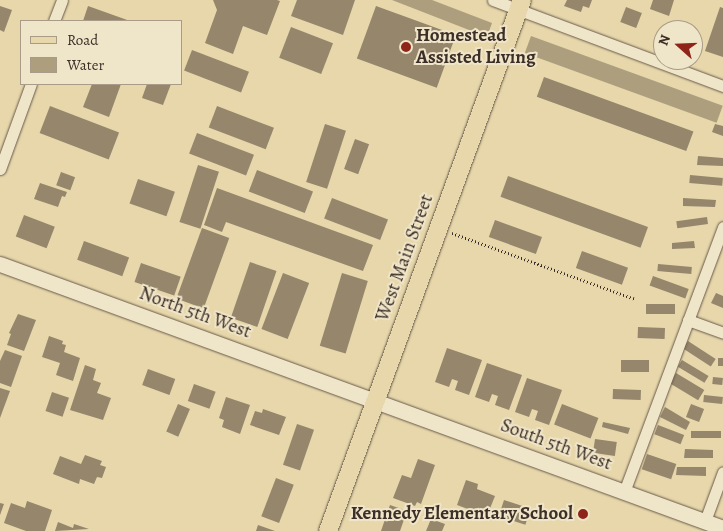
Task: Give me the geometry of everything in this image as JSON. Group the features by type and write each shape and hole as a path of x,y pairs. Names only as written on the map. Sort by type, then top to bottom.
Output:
{"main road":[{"name":"West Main Street","path":"328,531 520,5"}],"street":[{"path":"54,20 62,0"},
{"path":"493,0 520,5 723,86"},
{"path":"0,169 31,85"},
{"path":"624,492 723,227"},
{"name":"North 5th West","path":"0,264 376,402"},
{"path":"688,320 723,332"},
{"name":"South 5th West","path":"376,402 723,528"},
{"path":"705,521 723,472"}],"path":[{"path":"439,228 634,300"}],"water":[{"path":"392,0 432,0 492,23 487,37"},
{"path":"531,36 723,106 717,123 525,53"}],"building":[{"path":"213,0 280,1 267,35 243,26 233,54 205,43 217,10"},
{"path":"297,0 355,0 343,35 291,16"},
{"path":"567,0 592,0 589,8 583,6 581,12 564,6"},
{"path":"653,0 674,0 669,16 650,9"},
{"path":"0,6 12,10 4,32 0,30"},
{"path":"88,6 127,20 83,20"},
{"name":"Homestead Assisted Living","path":"376,6 456,35 437,88 357,59"},
{"path":"626,7 642,13 636,28 620,22"},
{"path":"720,7 723,8 723,57 705,51"},
{"path":"291,27 333,43 321,74 279,58"},
{"path":"192,50 249,72 241,92 184,71"},
{"path":"544,77 693,131 686,151 537,97"},
{"path":"92,85 121,85 109,117 83,107"},
{"path":"147,85 171,85 163,105 142,98"},
{"path":"50,106 119,133 109,160 40,133"},
{"path":"217,106 274,128 266,149 209,127"},
{"path":"325,124 346,131 327,189 306,182"},
{"path":"715,124 723,126 723,136 712,132"},
{"path":"197,133 254,155 246,175 189,154"},
{"path":"355,139 369,144 358,174 344,169"},
{"path":"698,156 723,158 723,166 697,165"},
{"path":"198,165 219,172 200,229 179,222"},
{"path":"257,170 313,192 305,213 249,191"},
{"path":"61,172 75,177 70,190 56,185"},
{"path":"690,175 723,178 722,186 689,183"},
{"path":"508,176 648,227 640,248 500,197"},
{"path":"138,179 175,192 166,216 130,204"},
{"path":"40,183 67,192 65,197 62,196 58,207 34,199"},
{"path":"217,188 373,245 363,271 226,222 222,232 204,225"},
{"path":"332,198 388,220 380,240 324,219"},
{"path":"683,198 716,200 715,207 683,206"},
{"path":"24,215 55,227 47,248 16,236"},
{"path":"707,217 708,224 677,228 676,221"},
{"path":"495,220 542,237 536,254 489,237"},
{"path":"202,228 229,238 204,308 176,298"},
{"path":"84,241 129,257 122,276 77,260"},
{"path":"694,241 695,248 672,249 672,243"},
{"path":"582,251 628,268 622,285 576,268"},
{"path":"250,262 276,271 257,327 231,318"},
{"path":"141,263 181,277 174,296 134,282"},
{"path":"658,264 692,267 691,274 657,271"},
{"path":"283,273 309,283 288,339 261,329"},
{"path":"342,273 368,281 346,354 320,346"},
{"path":"653,276 689,289 685,298 650,285"},
{"path":"716,293 723,296 723,308 711,303"},
{"path":"646,304 675,304 675,314 646,314"},
{"path":"18,314 36,320 24,351 7,345 11,334 9,333"},
{"path":"638,327 665,328 665,339 638,338"},
{"path":"49,336 63,341 62,344 66,345 64,352 80,358 73,381 56,375 60,363 42,357"},
{"path":"688,341 716,359 711,367 683,349"},
{"path":"447,348 482,360 469,395 455,390 458,381 452,379 449,387 435,382"},
{"path":"5,350 22,356 11,387 0,383 0,361"},
{"path":"718,358 723,358 723,366 718,366"},
{"path":"621,360 649,360 649,372 621,372"},
{"path":"682,360 709,376 704,383 678,367"},
{"path":"487,363 522,375 509,410 495,405 498,396 492,394 489,402 475,397"},
{"path":"85,365 96,369 93,380 101,383 97,393 111,398 103,420 70,410"},
{"path":"148,369 175,379 169,395 142,385"},
{"path":"676,373 704,390 698,400 670,383"},
{"path":"713,377 723,378 722,385 712,384"},
{"path":"527,378 562,390 549,425 535,420 538,411 532,409 529,417 515,412"},
{"path":"194,384 216,392 209,409 188,401"},
{"path":"0,388 10,391 0,418"},
{"path":"613,389 641,390 641,400 613,399"},
{"path":"52,392 69,398 63,417 45,411"},
{"path":"704,395 723,397 722,404 703,402"},
{"path":"226,397 250,405 240,434 222,427 224,420 219,418"},
{"path":"178,404 190,409 178,437 166,432"},
{"path":"562,404 598,418 591,439 554,425"},
{"path":"691,404 704,409 699,422 686,417"},
{"path":"665,407 690,422 686,430 660,417"},
{"path":"263,409 286,417 279,435 250,425 255,411 262,413"},
{"path":"603,422 630,428 628,434 602,427"},
{"path":"297,424 314,430 300,471 283,465"},
{"path":"658,425 684,435 681,444 654,434"},
{"path":"691,431 721,431 721,438 691,438"},
{"path":"595,439 617,442 615,456 593,453"},
{"path":"685,449 713,450 713,458 684,458"},
{"path":"647,454 676,464 671,479 642,469"},
{"path":"85,455 102,461 100,465 106,467 102,478 97,477 94,484 80,479 79,484 53,474 60,456 81,464"},
{"path":"418,459 435,465 421,504 417,502 415,506 393,498 402,475 411,478"},
{"path":"677,467 706,467 706,476 676,475"},
{"path":"276,478 294,485 279,523 261,516"},
{"path":"466,480 478,484 477,489 495,496 487,516 457,505"},
{"path":"504,500 531,509 525,525 499,516"},
{"path":"27,501 52,510 45,531 26,531 4,523 11,503 25,508"},
{"path":"0,503 4,504 0,515"},
{"path":"390,505 407,511 400,531 381,531"},
{"path":"431,519 445,524 442,531 426,531"},
{"path":"58,522 73,528 74,524 89,529 55,531"},
{"path":"258,525 275,531 256,531"}],"place":[{"name":"Homestead Assisted Living","path":"406,47"},
{"name":"Kennedy Elementary School","path":"583,514"}]}
